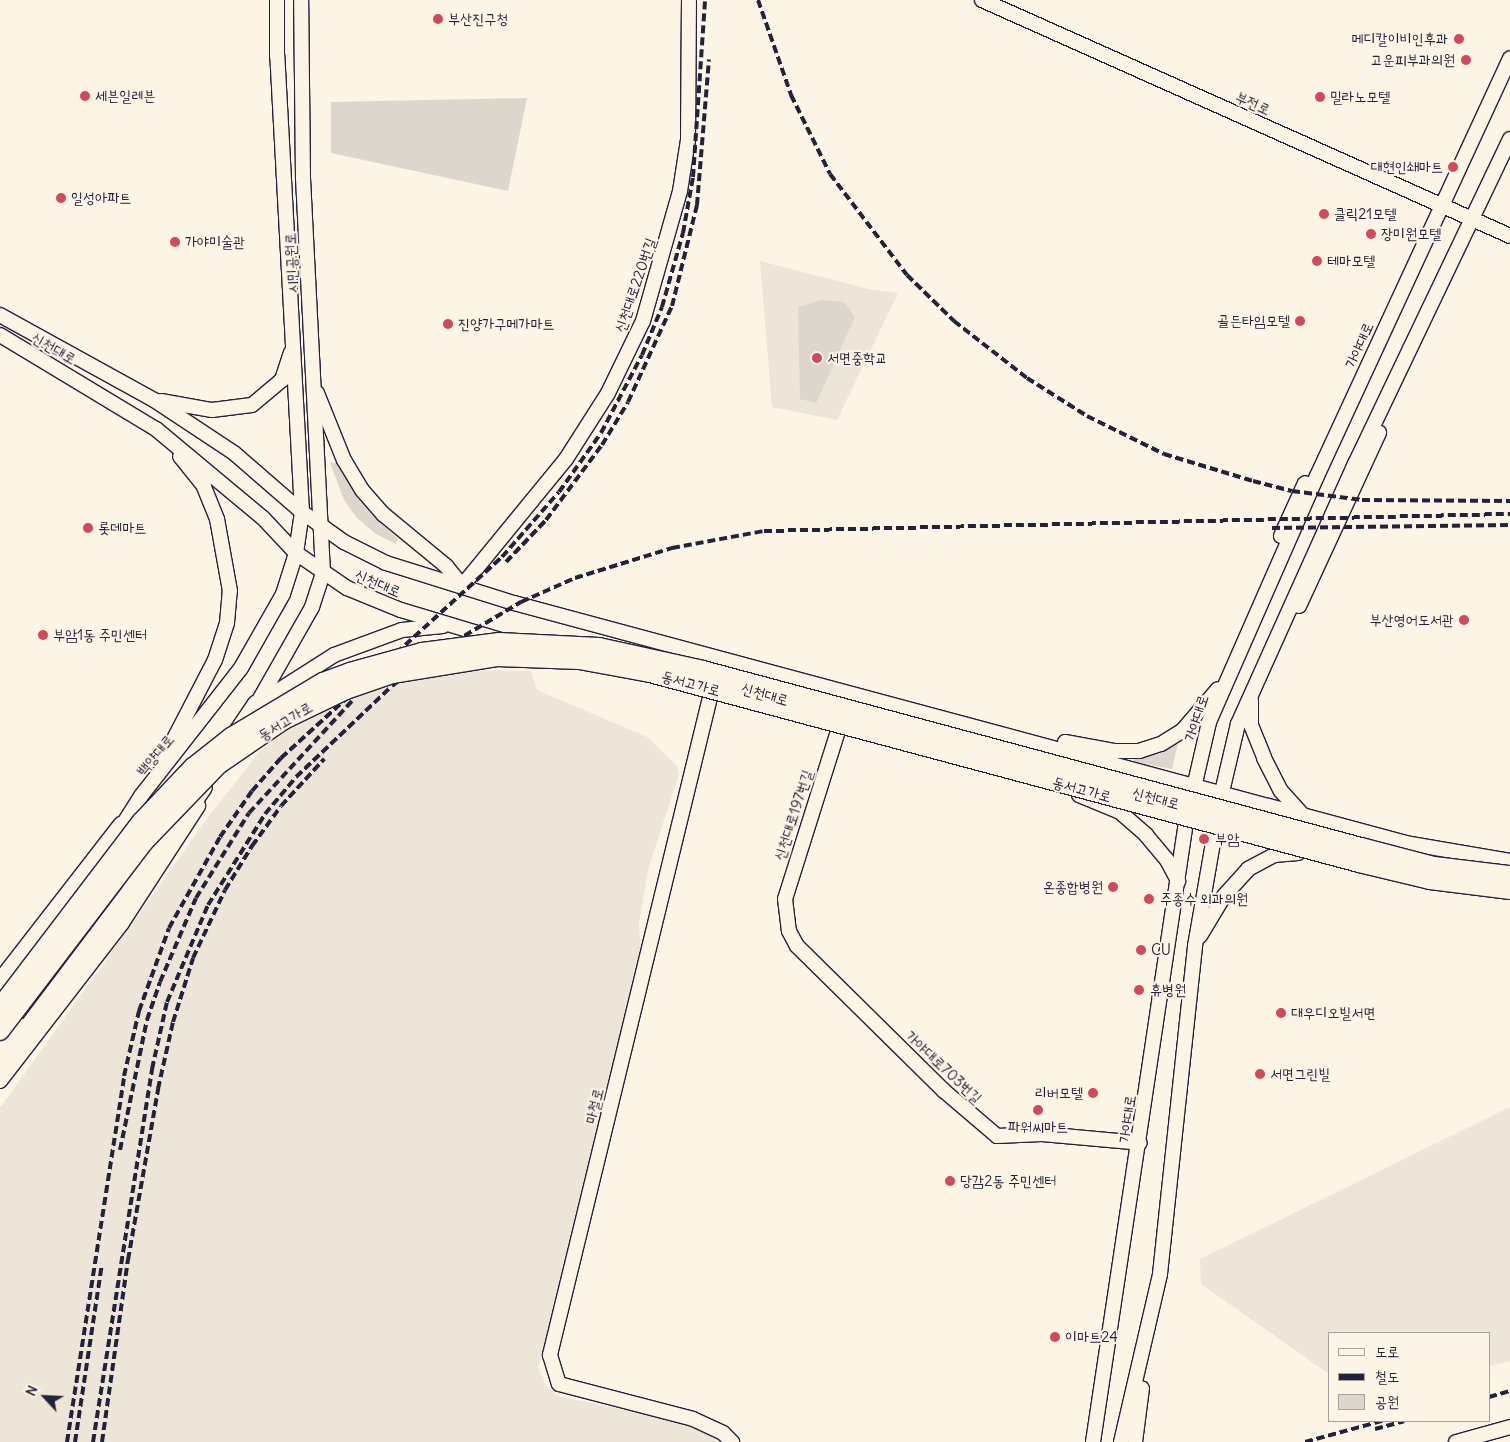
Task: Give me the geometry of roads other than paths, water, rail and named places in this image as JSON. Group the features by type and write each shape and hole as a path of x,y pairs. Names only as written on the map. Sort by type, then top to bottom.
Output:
{"highway":[{"name":"동서고가로","path":"0,1006 141,822 194,767 231,737 323,682 350,672 422,652 499,642 598,647 703,670 1434,866 1510,876"},
{"name":"동서고가로","path":"0,1031 144,842 168,814 218,765 284,720 346,690 392,674 497,657 579,660 650,673 1359,863 1430,880 1510,890"},
{"path":"0,1065 126,898 257,704"},
{"path":"0,983 122,826"}],"main road":[{"name":"시민공원로","path":"277,0 279,95 302,512"},
{"name":"시민공원로","path":"300,0 302,131 319,524"},
{"name":"신천대로220번길","path":"462,586 566,459 608,393 643,321 680,191 688,140 689,0"},
{"name":"부전로","path":"982,0 1510,236"},
{"name":"가야대로","path":"1094,1442 1140,1143 1186,822 1209,722 1232,670 1294,505 1318,455 1350,404 1510,58"},
{"path":"1134,1442 1160,1274 1195,946 1222,792 1238,724 1253,687 1321,565 1366,466 1409,355 1510,139"},
{"path":"0,309 25,327"},
{"name":"신천대로","path":"0,315 25,327 154,400 234,453 302,512 344,542 386,563 462,586 1406,843 1510,861"},
{"name":"신천대로","path":"0,337 156,429 263,518 296,552 323,573 370,600 449,625 1298,853 1434,886 1510,897"},
{"path":"154,400 212,410 252,405 282,380 294,344"},
{"path":"312,381 344,460 362,490 383,514 446,566 462,586"},
{"path":"141,796 215,660 227,623 230,591 217,519 204,486 156,429"},
{"name":"백양대로","path":"0,1006 141,796 241,668 283,594 296,552 302,512"},
{"path":"0,1081 128,914 188,824 257,704 312,607 323,573 319,524"},
{"path":"0,1044 257,704 334,655 358,645 402,630 449,625"},
{"name":"마철로","path":"720,656 550,1355 559,1384 694,1419 723,1432 732,1442"},
{"path":"1025,740 1054,740 1115,751 1146,749 1182,731 1232,670"},
{"path":"1253,687 1251,725 1281,791 1302,814"},
{"name":"신천대로197번길","path":"784,909 789,879 838,731"},
{"path":"1079,794 1120,812 1146,835 1167,860 1178,881"},
{"path":"1195,946 1224,896 1244,872 1274,855 1298,853"},
{"name":"가야대로703번길","path":"784,909 789,931 810,962 943,1090 997,1136 1042,1134 1140,1143"},
{"path":"1121,1442 1160,1274"},
{"path":"1456,1442 1510,1427"}],"railway":[{"path":"67,1442 124,1076 139,1011 169,928 220,837 252,791 281,758 502,557 559,492 601,433 642,355 662,307 683,233 693,177 705,0"},
{"path":"758,0 791,95 830,174 907,275 954,321 1027,378 1087,416 1164,454 1292,491 1362,500 1510,501"},
{"path":"506,562 546,520 602,445 628,402 672,306 697,205 709,59"},
{"path":"93,1442 152,1069 167,1002 208,905 265,814 296,777 392,686 444,648 521,602 575,578 672,548 764,531 1510,514"},
{"path":"1272,528 1510,525"},
{"path":"120,1150 147,1020 160,982 196,898 249,813 354,699"},
{"path":"102,1442 128,1260 158,1089 173,1022 193,958 225,890 252,846 281,806 324,759"},
{"path":"75,1442 102,1264"},
{"path":"1490,1397 1510,1391"},
{"path":"1305,1442 1378,1422"},
{"path":"1375,1429 1400,1422"}],"place":[{"name":"부산진구청","path":"438,19"},
{"name":"메디칼이비인후과","path":"1459,39"},
{"name":"고운피부과의원","path":"1466,60"},
{"name":"세븐일레븐","path":"85,96"},
{"name":"밀라노모텔","path":"1320,97"},
{"name":"대현인쇄마트","path":"1453,167"},
{"name":"일성아파트","path":"61,198"},
{"name":"클릭21모텔","path":"1324,214"},
{"name":"장미원모텔","path":"1371,234"},
{"name":"가야미술관","path":"175,242"},
{"name":"테마모텔","path":"1317,261"},
{"name":"골든타임모텔","path":"1300,321"},
{"name":"진양가구메가마트","path":"448,324"},
{"name":"서면중학교","path":"817,358"},
{"name":"롯데마트","path":"88,528"},
{"name":"부산영어도서관","path":"1464,620"},
{"name":"부암1동 주민센터","path":"43,635"},
{"name":"부암","path":"1204,839"},
{"name":"온종합병원","path":"1113,887"},
{"name":"주종수 외과의원","path":"1149,899"},
{"name":"CU","path":"1141,950"},
{"name":"휴병원","path":"1139,990"},
{"name":"대우디오빌서면","path":"1281,1013"},
{"name":"서면그린빌","path":"1260,1074"},
{"name":"리버모텔","path":"1093,1093"},
{"name":"파워씨마트","path":"1038,1110"},
{"name":"당감2동 주민센터","path":"950,1181"},
{"name":"이마트24","path":"1055,1337"}]}
